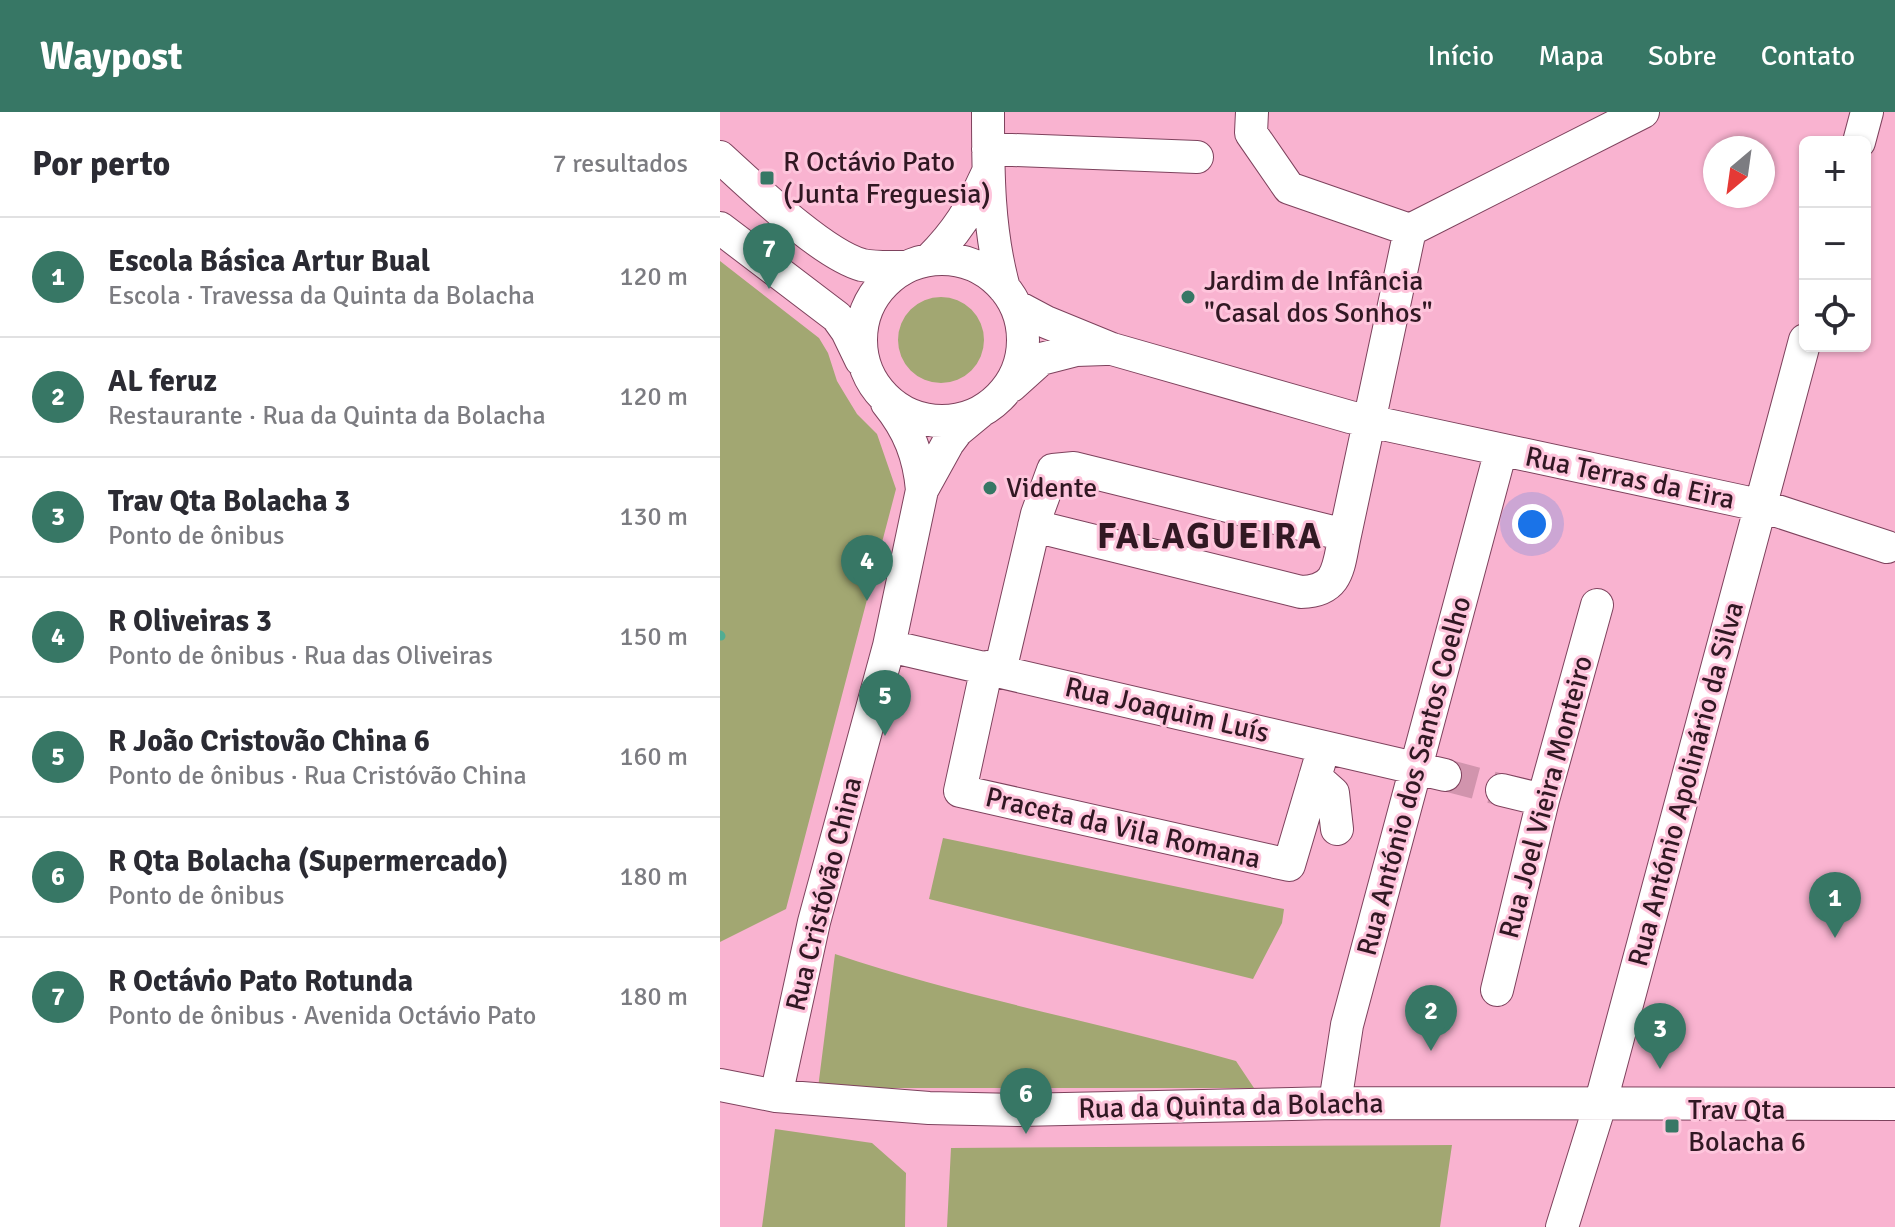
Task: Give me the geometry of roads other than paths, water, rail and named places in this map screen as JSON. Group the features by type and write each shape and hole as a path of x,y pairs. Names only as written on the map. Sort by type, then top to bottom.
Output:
{"street":[{"path":"987,162 960,225 918,263 881,285 865,311 860,340 873,382 902,411 927,420 954,421 991,404 1015,376 1022,353 1023,329 995,254 987,162 988,112"},
{"path":"1252,112 1251,133 1289,188 1410,230 1643,112"},
{"path":"1861,136 1867,112"},
{"path":"720,157 799,225 846,259 882,268 957,260 983,270 1010,297 1046,322 1112,349"},
{"path":"987,162 1197,157"},
{"path":"720,228 837,317 873,382 904,425 920,467 922,490"},
{"path":"1034,526 1301,592 1315,592 1329,586 1336,574 1345,535 1410,230"},
{"path":"922,490 957,431 1041,359 1076,350 1112,349"},
{"name":"Rua Terras da Eira","path":"1112,349 1370,422 1759,505 1887,547"},
{"name":"Rua António Apolinário da Silva","path":"1562,1227 1600,1105 1802,352"},
{"name":"Rua António dos Santos Coelho","path":"1335,1103 1347,1025 1430,772 1501,450"},
{"name":"Praceta da Vila Romana","path":"1320,762 1289,865 960,791 964,765 1043,492 1053,470 1074,468 1345,535"},
{"name":"Rua Cristóvão China","path":"776,1096 814,922 889,646 922,490"},
{"name":"Rua Joel Vieira Monteiro","path":"1497,990 1543,800 1597,605"},
{"name":"Rua Joaquim Luís","path":"889,646 993,669 1320,762 1430,772"},
{"path":"1320,762 1333,793 1337,829"},
{"path":"1502,790 1543,800"},
{"name":"Rua da Quinta da Bolacha","path":"720,1085 776,1096 929,1108 1019,1110 1335,1103 1895,1104"}],"tunnel":[{"path":"1445,775 1502,790"}],"place":[{"name":"R Octávio Pato (Junta Freguesia)","path":"767,178"},
{"name":"R Octávio Pato Rotunda","path":"769,289"},
{"name":"Jardim de Infância \"Casal dos Sonhos\"","path":"1188,297"},
{"name":"Vidente","path":"990,488"},
{"name":"R Oliveiras 3","path":"867,601"},
{"name":"R João Cristovão China 6","path":"885,736"},
{"name":"Escola Básica Artur Bual","path":"1835,938"},
{"name":"AL feruz","path":"1431,1051"},
{"name":"Trav Qta Bolacha 3","path":"1660,1069"},
{"name":"Trav Qta Bolacha 6","path":"1672,1126"},
{"name":"R Qta Bolacha (Supermercado)","path":"1026,1134"}],"district":[{"name":"FALAGUEIRA","path":"1210,536"}]}
